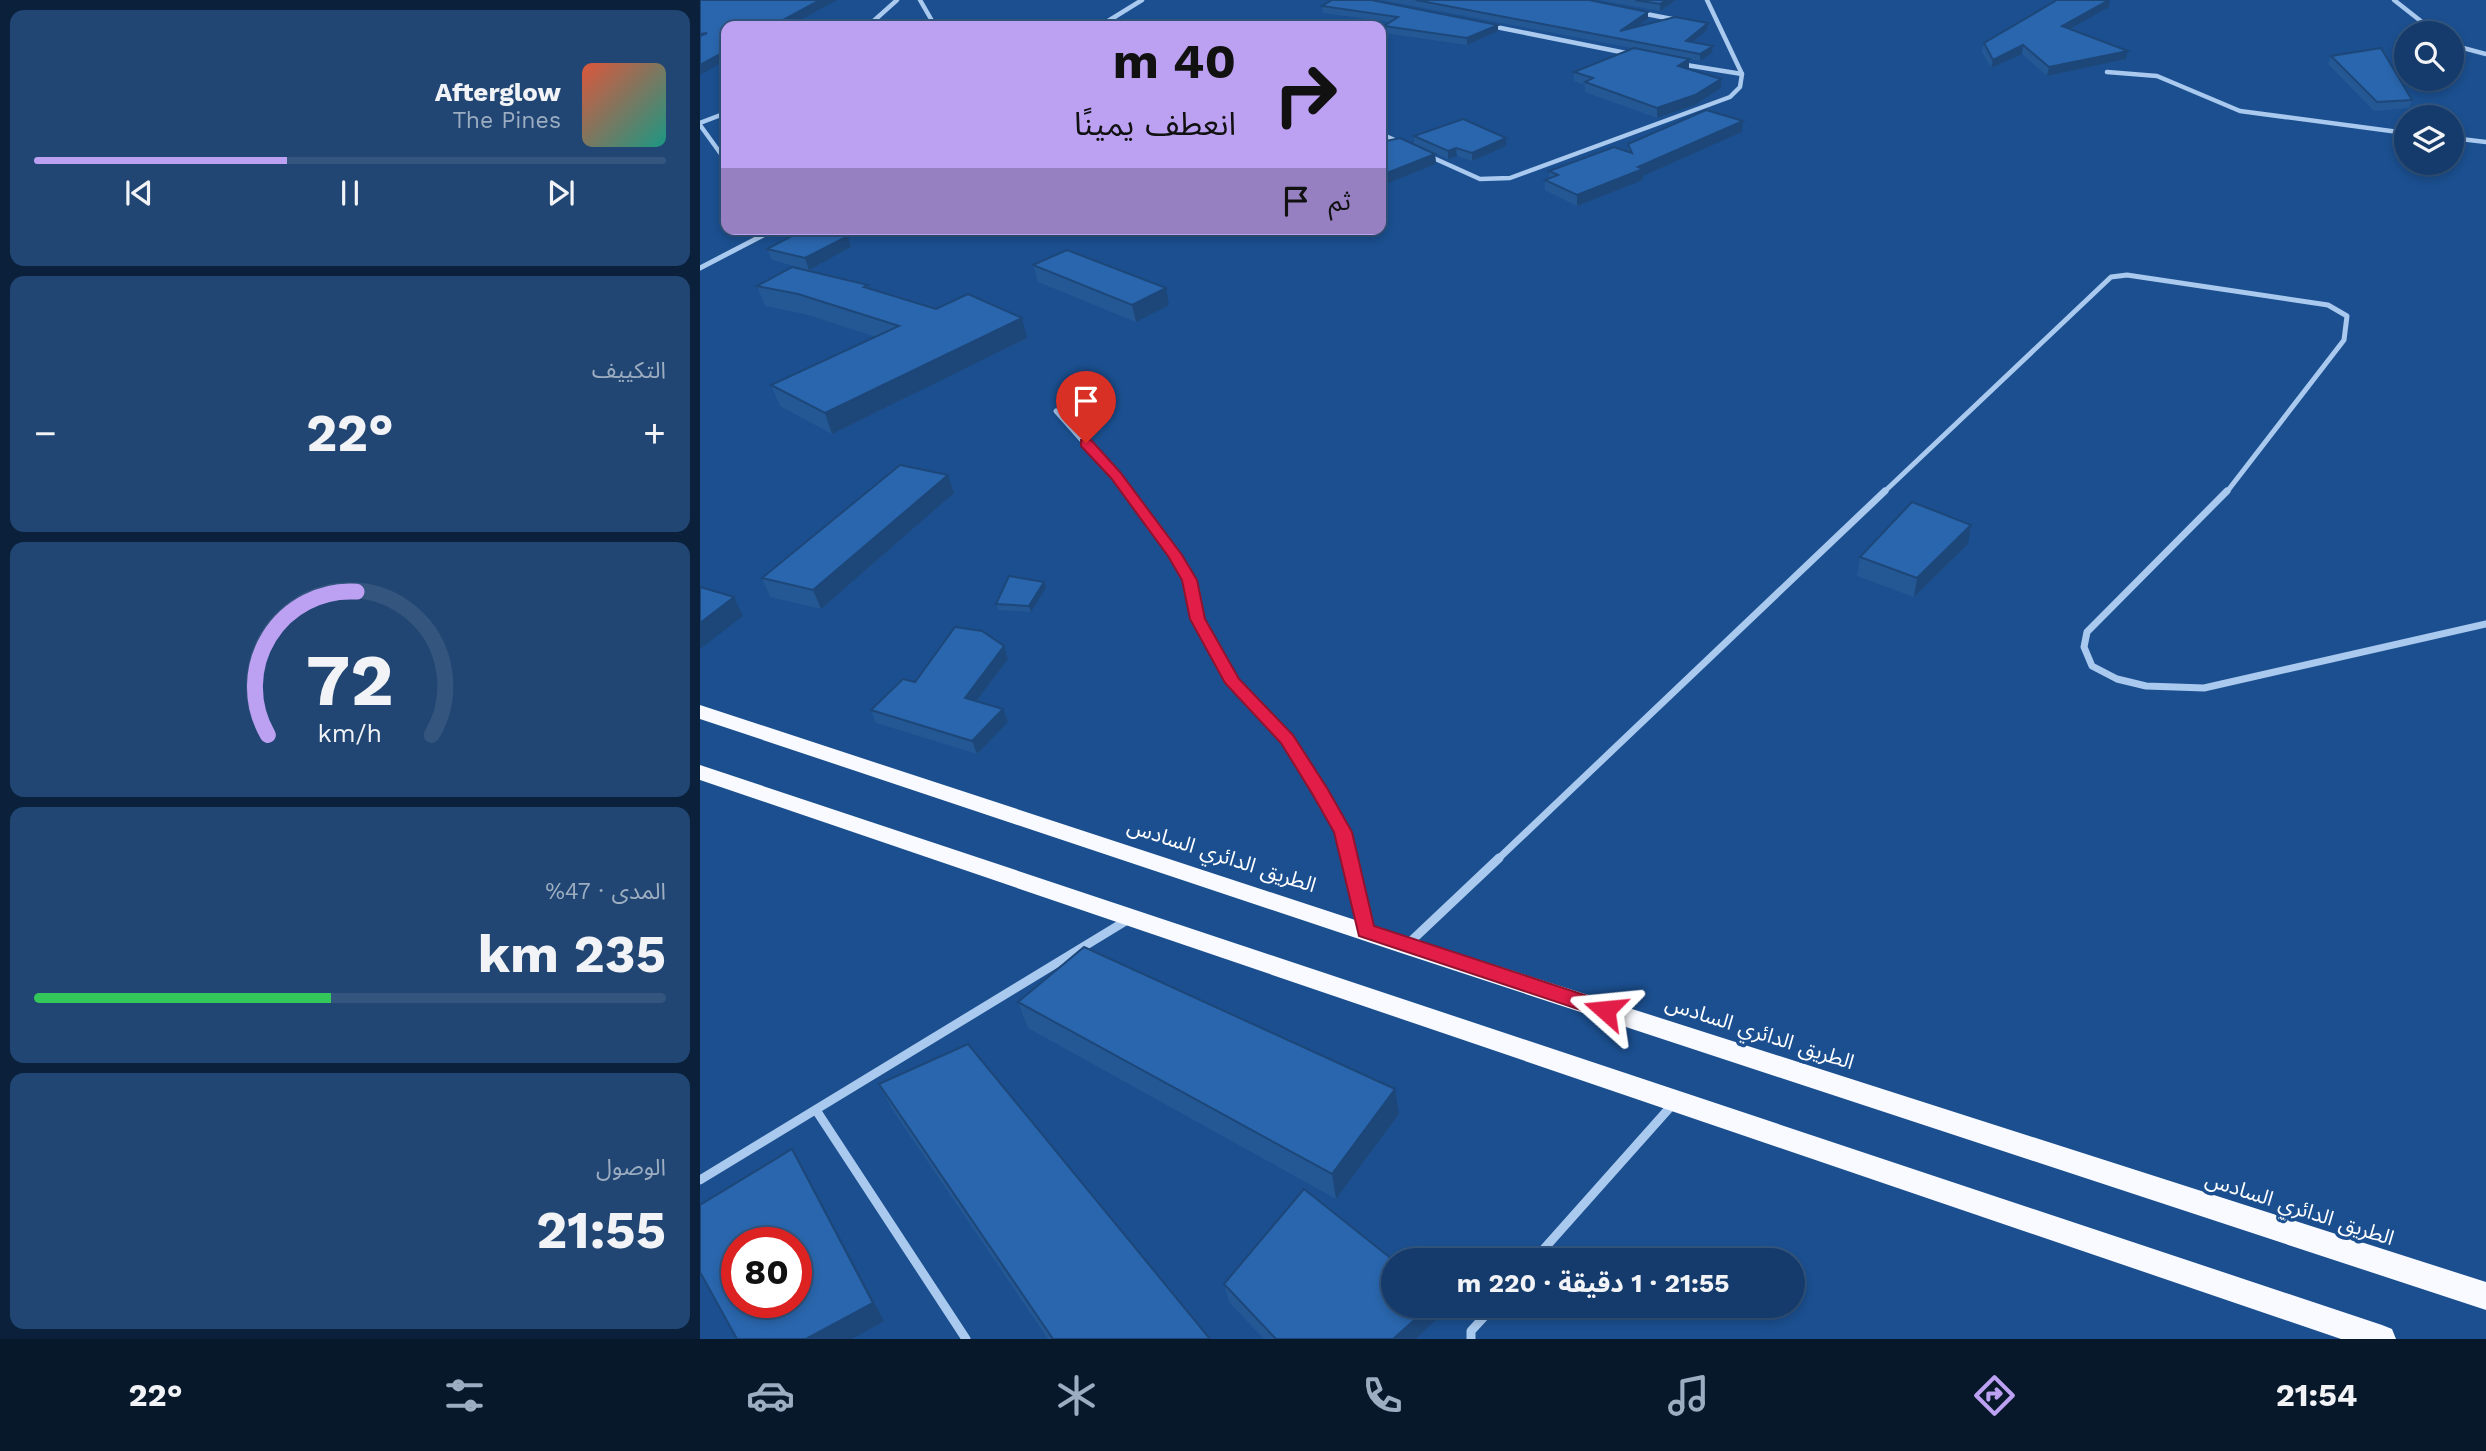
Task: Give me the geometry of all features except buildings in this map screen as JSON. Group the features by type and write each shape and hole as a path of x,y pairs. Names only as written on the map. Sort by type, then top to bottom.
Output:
{"highway":[{"name":"الطريق الدائري السادس","path":"700,712 1366,930 1406,946 2486,1296"},
{"path":"700,772 2382,1339"}],"street":[{"path":"874,21 897,0"},
{"path":"920,0 932,21"},
{"path":"1108,21 1142,0"},
{"path":"1418,151 1480,178 1510,178 1730,96 1740,87 1742,74 1707,0"},
{"path":"2394,0 2421,21"},
{"path":"1639,12 1679,20"},
{"path":"1482,24 1642,56"},
{"path":"1706,25 1719,27"},
{"path":"2464,48 2486,54"},
{"path":"1668,62 1742,74"},
{"path":"2108,72 2157,76 2240,111 2394,131"},
{"path":"721,115 700,124 721,154"},
{"path":"1386,136 1406,145"},
{"path":"2464,139 2486,142"},
{"path":"700,268 763,235"},
{"path":"1406,946 2111,277 2127,275 2328,305 2347,316 2344,340 2218,503 2087,632 2084,647 2092,666 2119,680 2186,689 2204,688 2486,624"},
{"path":"1056,411 1116,475 1175,555 1189,580 1197,619 1233,683 1287,739 1320,792 1343,832 1366,930"},
{"path":"700,1180 1133,917"},
{"path":"1545,1248 1675,1102"},
{"path":"816,1110 966,1339"},
{"path":"1471,1339 1471,1331 1483,1318"}],"route":[{"path":"1086,443 1116,475 1175,555 1189,580 1197,619 1233,683 1287,739 1343,832 1366,930 1406,946 1605,1010"}]}
